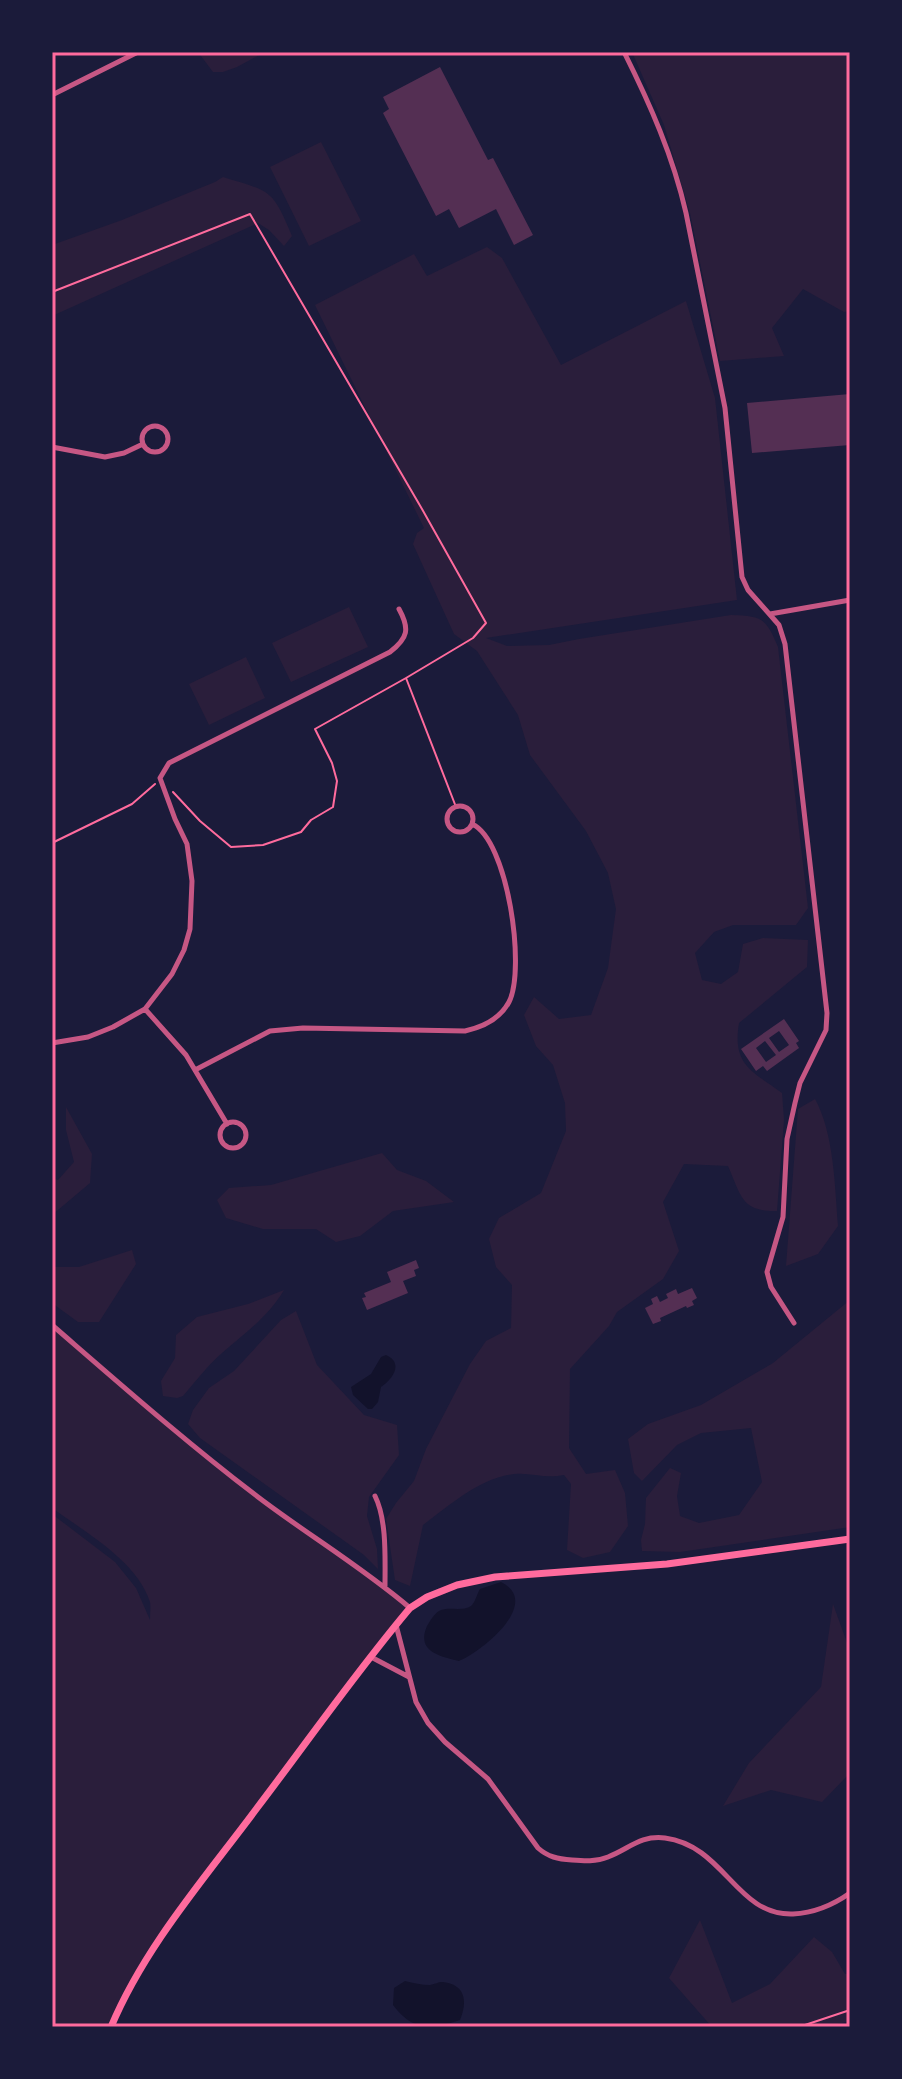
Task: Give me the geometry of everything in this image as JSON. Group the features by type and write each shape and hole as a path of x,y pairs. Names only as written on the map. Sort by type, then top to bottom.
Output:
{"main road":[{"path":"111,2027 135,1979 164,1933 410,1608 427,1597 457,1585 495,1577 667,1564 850,1539"}],"street":[{"path":"52,95 138,52"},
{"path":"624,52 659,125 680,185 725,408 742,577 748,590 779,625 785,644 827,1013 826,1030 800,1083 795,1103 787,1139 783,1217 767,1272 771,1287 794,1323"},
{"path":"158,426 167,434 168,443 158,452 149,451 143,444 143,432 150,427 158,426"},
{"path":"52,447 105,457 143,444"},
{"path":"770,614 850,600"},
{"path":"52,1043 88,1037 145,1009 172,974 184,950 190,929 192,881 187,844 160,778 169,763 390,652 404,638 406,626 399,609"},
{"path":"456,807 464,807 471,812 472,824 463,831 451,827 448,815 456,807"},
{"path":"195,1070 254,1038 278,1029 465,1031 479,1028 498,1016 509,1002 514,986 511,907 507,885 488,839 480,827 472,824"},
{"path":"145,1009 186,1055 227,1124"},
{"path":"235,1122 244,1130 244,1141 237,1147 229,1147 222,1142 220,1134 227,1124 235,1122"},
{"path":"52,1325 219,1467 410,1608"},
{"path":"375,1496 384,1538 385,1587"},
{"path":"396,1625 416,1702 428,1723 488,1779 545,1854 558,1859 598,1860 614,1855 631,1844 663,1838 690,1845 706,1855 746,1896 774,1912 796,1914 818,1910 850,1893"},
{"path":"371,1657 409,1678"}],"path":[{"path":"52,292 250,214 486,623 473,638 315,729 332,763 337,781 333,807 311,820 301,832 263,845 231,847 200,821 170,789"},
{"path":"406,678 456,807"},
{"path":"52,843 132,804 160,778"},
{"path":"799,2027 850,2010"}],"shaded area":[{"path":"198,52 265,52 237,67 213,72"},
{"path":"632,52 850,52 850,311 844,312 803,289 772,328 784,356 720,361 690,213 664,125"},
{"path":"321,142 361,221 309,246 270,167"},
{"path":"223,177 261,190 274,200 292,236 284,246 258,223 52,316 52,245 122,220"},
{"path":"487,247 502,258 561,365 686,301 715,398 737,600 486,638 507,646 549,645 731,615 750,616 766,624 778,647 808,908 796,925 733,925 714,932 695,953 702,980 721,984 738,972 743,944 763,938 808,940 807,967 739,1023 742,1058 753,1072 782,1093 784,1120 777,1211 765,1211 749,1205 728,1166 684,1164 663,1202 679,1251 663,1279 617,1312 609,1326 570,1369 569,1448 586,1474 615,1470 625,1493 628,1526 610,1552 583,1558 567,1550 571,1484 564,1475 501,1477 466,1494 423,1525 410,1586 395,1580 386,1519 414,1481 426,1449 470,1364 486,1341 511,1328 512,1285 496,1267 489,1239 499,1218 541,1193 566,1131 565,1103 553,1065 536,1046 524,1015 534,997 559,1019 591,1015 608,968 616,909 608,873 586,831 530,755 518,715 477,651 454,634 413,544 417,533 424,528 315,305 414,254 427,276"},
{"path":"349,607 368,647 291,682 272,643"},
{"path":"246,657 265,698 209,725 189,684"},
{"path":"815,1099 830,1144 838,1226 818,1254 786,1266 798,1109"},
{"path":"66,1107 92,1154 90,1183 52,1215 52,1178 58,1180 74,1162 66,1130"},
{"path":"382,1153 397,1170 426,1181 454,1202 393,1211 360,1236 336,1242 316,1229 263,1229 226,1218 217,1200 229,1188 271,1185"},
{"path":"132,1250 136,1264 99,1322 78,1322 52,1303 52,1267 79,1267"},
{"path":"284,1290 264,1316 217,1358 183,1396 163,1396 161,1381 175,1358 176,1335 197,1317 248,1304"},
{"path":"850,1300 850,1527 680,1552 642,1551 646,1498 670,1468 681,1473 677,1496 680,1516 699,1523 739,1515 762,1482 751,1428 701,1433 677,1445 642,1481 634,1473 628,1439 648,1424 701,1405 773,1363"},
{"path":"296,1311 317,1365 364,1415 397,1425 399,1455 369,1497 367,1516 377,1549 378,1569 364,1555 200,1438 188,1424 193,1410 209,1388 234,1371 281,1320"},
{"path":"52,1325 219,1467 410,1608 164,1933 111,2027 52,2027 52,1514 115,1562 136,1588 150,1620 150,1604 134,1573 122,1561 52,1508"},
{"path":"386,1355 394,1362 395,1371 381,1387 378,1402 368,1409 353,1395 351,1387 371,1374 381,1357"},
{"path":"501,1582 512,1591 515,1602 512,1614 493,1638 459,1661 437,1654 427,1647 424,1634 437,1612 467,1608 474,1603 480,1589"},
{"path":"833,1604 850,1651 850,1773 822,1802 771,1790 723,1806 749,1763 821,1687"},
{"path":"700,1920 732,2003 770,1984 814,1937 832,1952 845,1974 850,1974 850,2021 826,2027 712,2027 669,1978"},
{"path":"405,1981 430,1985 443,1982 457,1987 464,2001 460,2020 430,2027 408,2020 393,2005 394,1988"}],"building":[{"path":"440,67 488,160 493,158 533,235 514,245 496,209 459,228 449,209 436,216 383,113 389,109 383,97"},
{"path":"850,394 850,445 752,453 747,403"},
{"path":"784,1019 799,1041 796,1043 799,1048 767,1071 763,1066 756,1071 741,1049","holes":["779,1031 789,1045 779,1052 769,1038","765,1041 776,1055 766,1062 756,1048"]},
{"path":"416,1260 419,1268 414,1270 416,1276 403,1281 408,1293 367,1310 362,1298 366,1297 364,1293 391,1282 387,1272"},
{"path":"692,1288 697,1298 692,1301 694,1305 660,1318 661,1321 653,1324 645,1308 653,1304 651,1299 657,1296 660,1302 668,1298 666,1294 676,1289 678,1294"}]}
